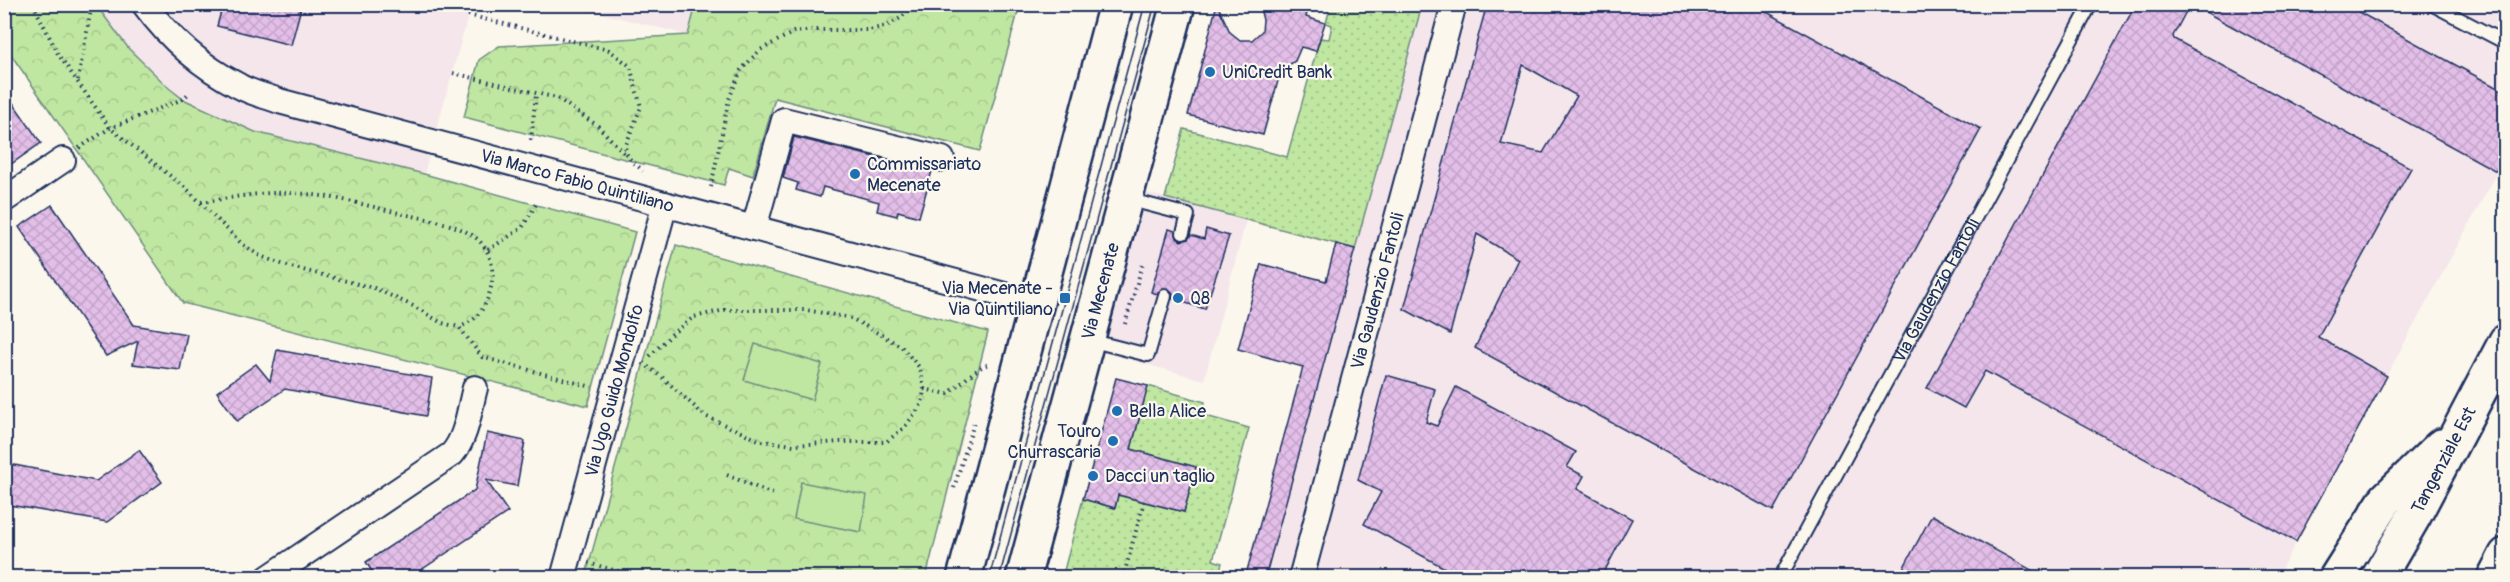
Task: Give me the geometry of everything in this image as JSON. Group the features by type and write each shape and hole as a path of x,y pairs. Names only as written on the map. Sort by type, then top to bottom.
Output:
{"main road":[{"path":"964,578 1116,4"},
{"name":"Via Mecenate","path":"1023,578 1178,4"},
{"name":"Tangenziale Est","path":"2378,578 2414,516 2505,341"},
{"path":"2336,578 2386,499 2461,425"},
{"path":"2493,578 2505,555"}],"street":[{"name":"Via Marco Fabio Quintiliano","path":"144,4 155,19 180,44 209,69 241,88 411,137 1038,304"},
{"name":"Via Gaudenzio Fantoli","path":"1301,578 1454,4"},
{"path":"754,228 784,120 942,159"},
{"path":"4,200 63,160"},
{"name":"Via Ugo Guido Mondolfo","path":"563,578 665,204"},
{"path":"268,578 452,454 459,446 463,436 475,388"}],"lane":[{"name":"Via Gaudenzio Fantoli","path":"1780,578 2091,4"},
{"path":"2431,4 2505,43"},
{"path":"1125,199 1188,215 1183,233"},
{"path":"1088,339 1148,355 1165,296"}],"path":[{"path":"33,4 58,54 110,128 200,202 241,243 260,256 287,266 374,288 414,306 442,323 459,327 467,325 478,316 486,304 492,284 492,266 488,250 474,236 451,225 325,195 273,193 200,202"},
{"path":"77,81 92,4"},
{"path":"711,187 729,99 741,70 760,50 794,32 868,30 887,27 915,4"},
{"path":"468,15 609,50 630,66 641,107 627,139 625,147 628,157"},
{"path":"453,73 557,98 598,126 643,171"},
{"path":"63,160 110,128 183,99 188,94"},
{"path":"531,140 536,94"},
{"path":"488,250 522,228 538,201"},
{"path":"1125,324 1143,263"},
{"path":"725,310 806,310 851,318 901,346 920,368 924,389 922,404 904,428 886,442 794,445 761,441 705,416 642,363 694,317 725,310"},
{"path":"459,327 482,357 598,389"},
{"path":"924,389 948,394 979,367 987,365"},
{"path":"954,488 974,423"},
{"path":"727,475 775,495"},
{"path":"1123,578 1144,502"},
{"path":"585,562 621,572"}],"shaded area":[{"path":"96,5 471,5 424,174 255,132 183,99 129,49"},
{"path":"568,5 696,5 688,35"},
{"path":"1422,5 2505,5 2505,158 2277,577 1265,578"},
{"path":"1129,188 1246,220 1204,380 1086,348"}],"green space":[{"path":"696,4 1020,5 980,151 775,98 753,176 729,168 724,185 464,117 479,60 499,46 688,35"},
{"path":"1331,4 1422,5 1355,249 1165,198 1184,129 1287,157 1320,38 1329,39 1332,25 1326,23"},
{"path":"4,5 96,5 129,49 169,88 183,99 255,132 424,174 635,232 588,406 183,303 5,46"},
{"path":"676,245 988,332 926,577 585,578"},
{"path":"755,344 822,364 812,400 744,380"},
{"path":"1148,386 1205,402 1202,415 1249,428 1213,560 1222,563 1218,577 1191,577 1172,572 1170,578 1062,578 1083,499 1115,508 1118,495 1184,512 1196,467 1131,449"},
{"path":"801,482 867,495 861,532 794,519"}],"building":[{"path":"223,4 302,4 291,45 217,26"},
{"path":"1217,4 1230,32 1240,40 1252,40 1262,31 1263,20 1259,4 1309,4 1306,17 1325,23 1316,51 1301,47 1295,61 1281,70 1263,135 1188,115"},
{"path":"1487,4 1752,4 1981,129 1773,511 1475,348 1518,259 1477,234 1450,334 1404,309","holes":["1523,65 1577,96 1543,153 1501,144"]},
{"path":"2136,4 2190,4 2173,36 2174,39 2411,168 2318,337 2387,376 2296,542 1985,371 1964,408 1927,388"},
{"path":"2191,4 2344,4 2505,92 2505,158 2498,172"},
{"path":"4,90 41,143 4,169"},
{"name":"Commissariato Mecenate","path":"794,137 932,171 919,217 898,211 897,216 877,211 879,202 823,187 820,197 796,190 798,183 783,178"},
{"path":"52,205 134,325 187,334 180,370 133,364 138,341 106,356 19,227"},
{"path":"1169,229 1175,231 1177,238 1181,241 1188,239 1191,235 1204,239 1206,229 1229,236 1205,309 1173,299 1173,293 1168,288 1162,288 1157,294 1151,292"},
{"path":"1336,244 1355,249 1265,578 1245,578 1303,367 1238,349 1261,264 1326,281"},
{"path":"277,350 432,378 426,416 285,389 237,421 217,392 256,364 270,381"},
{"path":"1386,375 1435,389 1426,422 1437,426 1456,387 1576,452 1567,467 1584,476 1577,489 1632,519 1601,578 1463,578 1364,524 1381,492 1358,480"},
{"path":"1116,378 1148,386 1131,449 1196,467 1184,512 1118,495 1115,508 1083,499"},
{"path":"487,433 525,441 517,486 486,480 508,512 409,578 376,578 366,562 475,490"},
{"path":"139,450 162,482 107,522 4,504 4,463 96,481"},
{"path":"1932,515 2046,578 1898,578"}],"tram line":[{"path":"989,578 1145,4"},
{"path":"999,578 1155,4"}],"place":[{"name":"UniCredit Bank","path":"1210,72"},
{"name":"Commissariato Mecenate","path":"855,174"},
{"name":"Via Mecenate - Via Quintiliano","path":"1065,298"},
{"name":"Q8","path":"1178,298"},
{"name":"Bella Alice","path":"1117,411"},
{"name":"Touro Churrascaria","path":"1113,441"},
{"name":"Dacci un taglio","path":"1093,476"}]}
